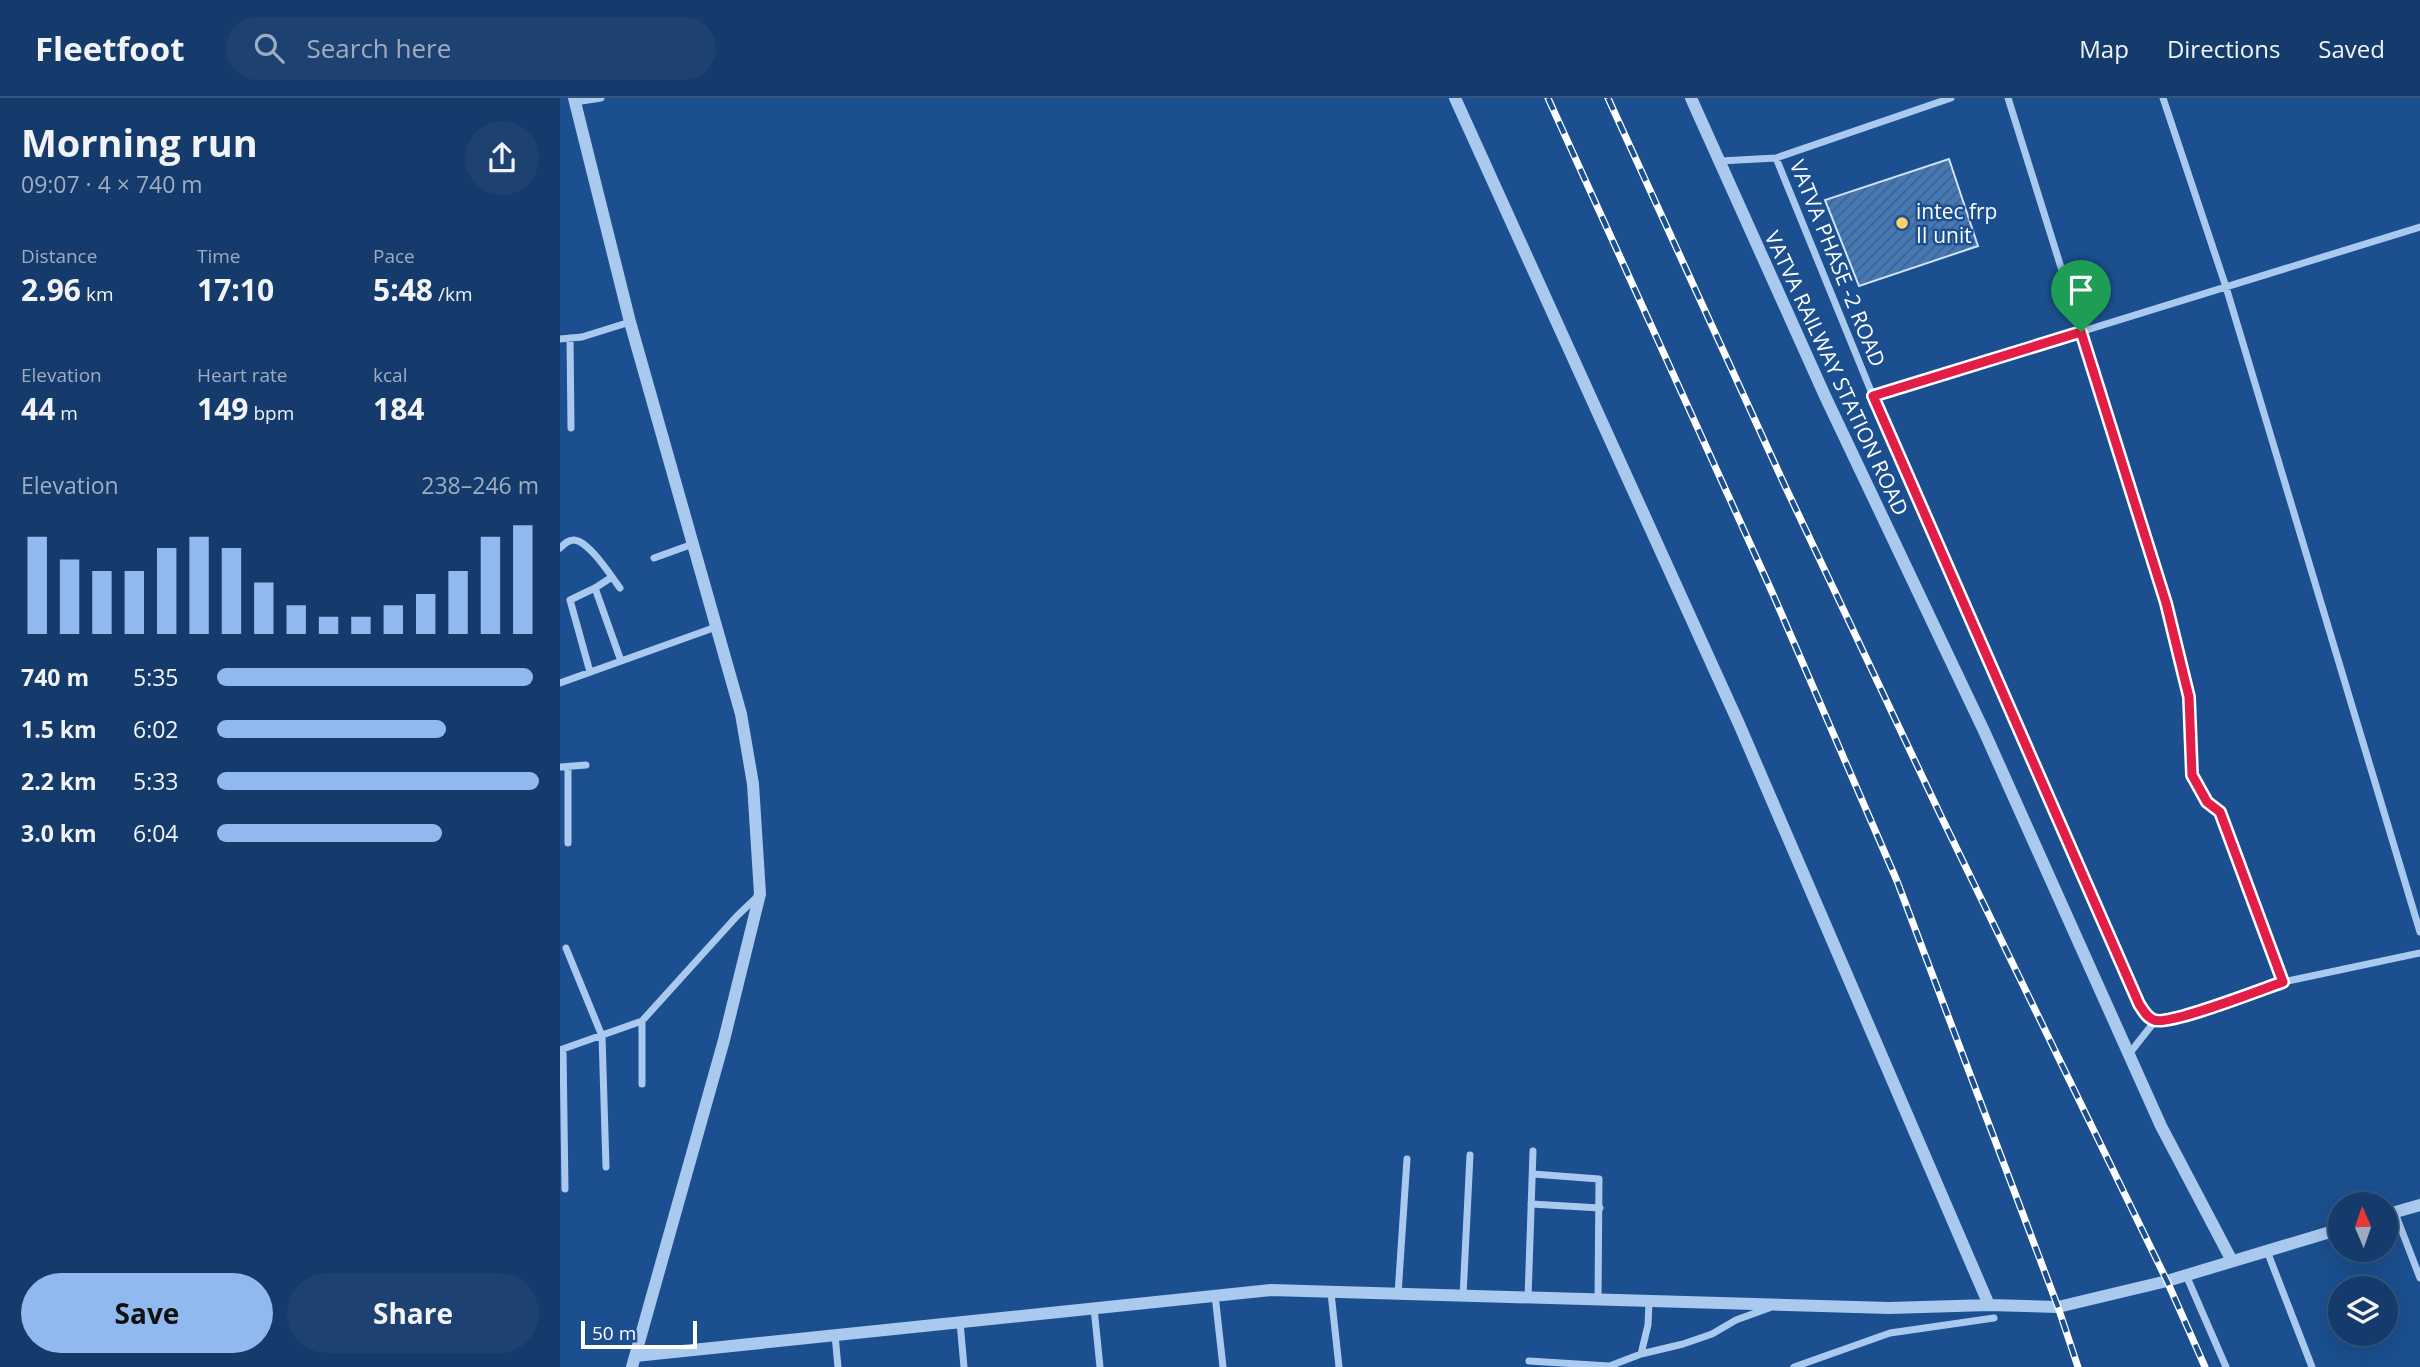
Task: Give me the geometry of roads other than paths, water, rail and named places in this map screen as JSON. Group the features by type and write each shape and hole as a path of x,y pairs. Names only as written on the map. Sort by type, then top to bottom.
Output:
{"street":[{"path":"560,102 601,98"},
{"path":"1455,98 1738,724 1989,1305"},
{"name":"VATVA RAILWAY STATION ROAD","path":"1691,98 1825,396 1983,731 2161,1126 2232,1261"},
{"name":"VATVA PHASE -2 ROAD","path":"1951,98 1776,158 1873,396 2139,1004 2155,1021"},
{"path":"2008,98 2166,603 2189,697 2192,775 2207,802 2220,812 2283,982"},
{"path":"2163,98 2226,287 2420,932"},
{"path":"574,100 630,322 741,714 748,749 760,894 724,1040 634,1362 835,1335 1271,1290 1889,1308 1989,1305 2058,1307 2186,1275 2328,1233"},
{"path":"1720,162 1776,158"},
{"name":"VATVA PHASE -2 ROAD","path":"1873,396 2420,227"},
{"path":"560,339 582,337 630,322"},
{"path":"570,338 571,428"},
{"path":"560,548 568,541 576,540 586,545 620,588"},
{"path":"654,558 693,544"},
{"path":"590,672 570,600 611,577"},
{"path":"595,588 621,661"},
{"path":"560,682 716,627"},
{"path":"568,843 564,767 586,765"},
{"path":"565,1189 562,1049 642,1021 760,894"},
{"path":"566,948 602,1036 606,1167"},
{"path":"2129,1054 2155,1021 2180,1017 2283,982 2420,953"},
{"path":"642,1021 642,1084"},
{"path":"1528,1298 1533,1151"},
{"path":"1463,1296 1471,1155"},
{"path":"1398,1294 1407,1159"},
{"path":"1533,1174 1597,1177 1601,1182 1598,1300"},
{"path":"1531,1204 1600,1208"},
{"path":"2398,1212 2420,1205"},
{"path":"2398,1231 2420,1278"},
{"path":"2267,1251 2312,1367"},
{"path":"2186,1275 2226,1367"},
{"path":"1331,1293 1339,1367"},
{"path":"1215,1295 1223,1367"},
{"path":"1642,1354 1649,1302"},
{"path":"1529,1361 1608,1366 1712,1334 1737,1320 1777,1305"},
{"path":"1094,1308 1100,1367"},
{"path":"1794,1367 1889,1333 1994,1318"},
{"path":"960,1322 964,1367"},
{"path":"835,1335 838,1367"}],"railway":[{"path":"1548,98 1772,592 1897,881 2058,1307 2078,1367"},
{"path":"1608,98 1785,486 1940,814 2167,1281 2205,1367"}],"place":[{"name":"intec frp II unit","path":"1902,223"}]}
